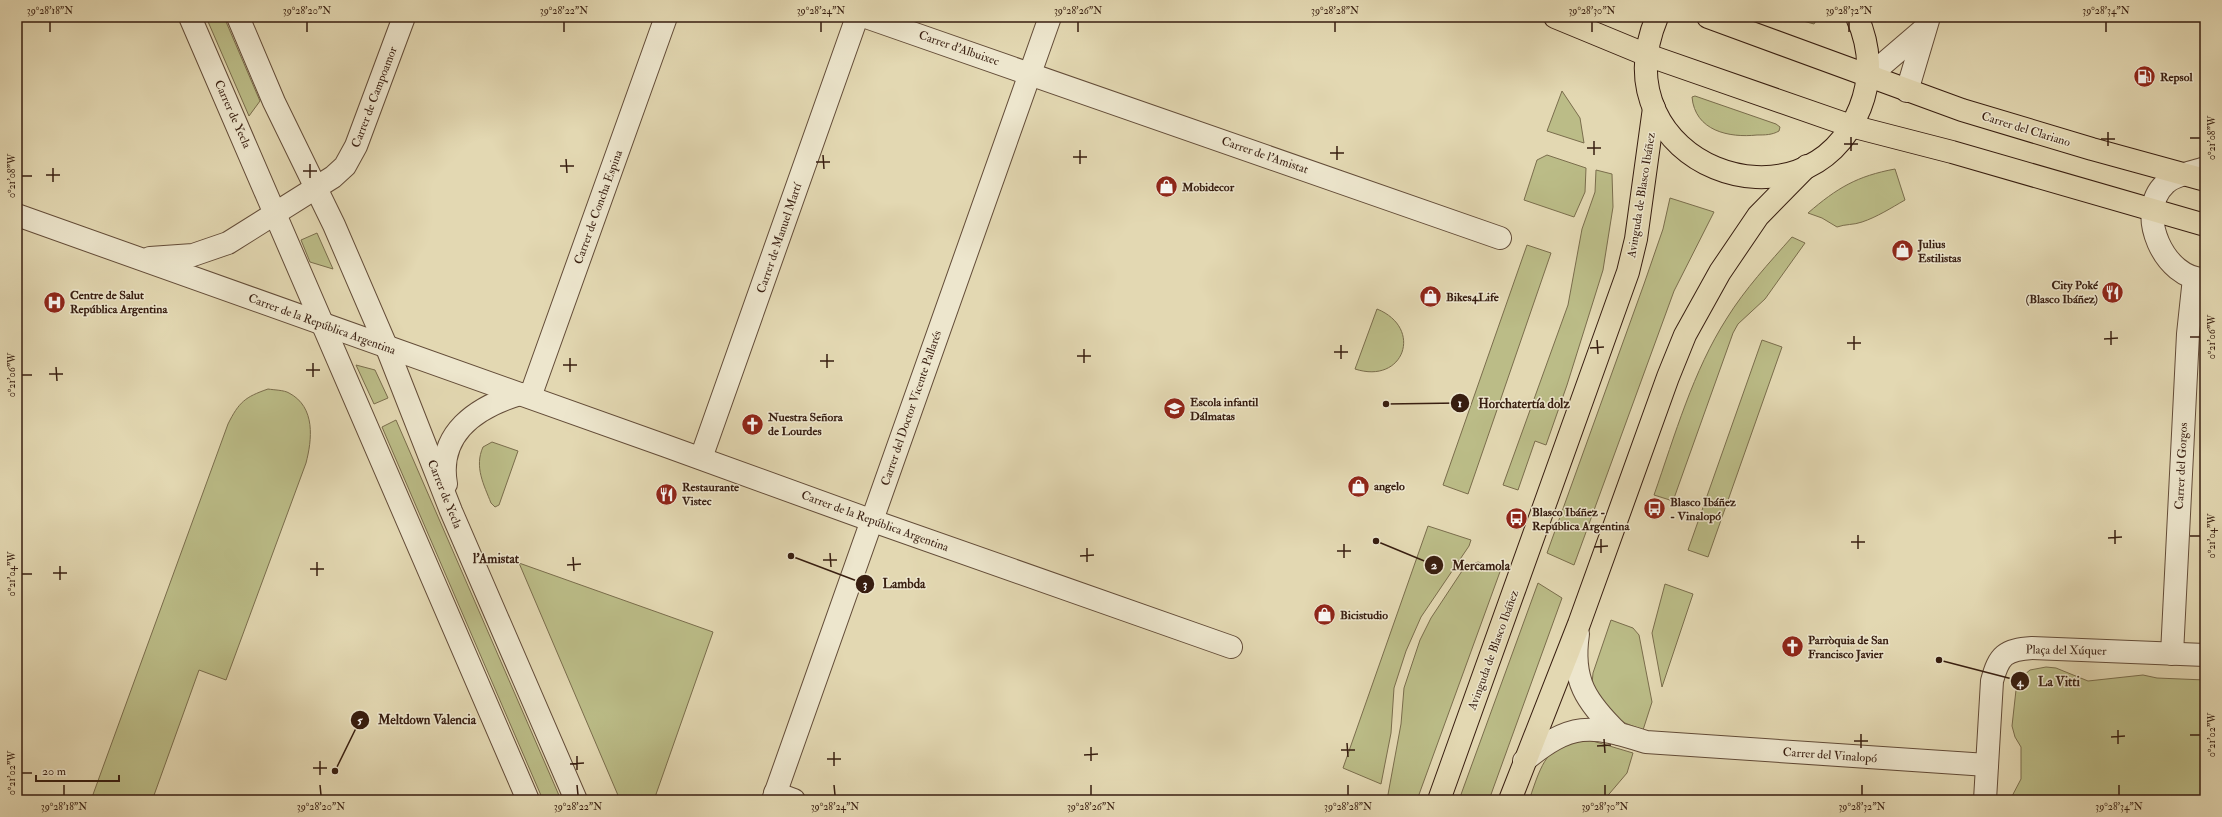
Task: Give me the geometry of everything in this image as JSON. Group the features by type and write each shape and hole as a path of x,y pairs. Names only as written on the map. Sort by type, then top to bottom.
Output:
{"main road":[{"path":"1555,17 1647,55 1851,126 1952,152 2205,225"},
{"name":"Avinguda de Blasco Ibáñez","path":"1657,17 1649,41 1647,55 1647,82 1654,108 1665,128 1680,146 1697,160 1718,170 1740,176 1762,177 1785,174 1807,166"},
{"name":"Carrer del Clariano","path":"1708,17 1907,91 2077,145 2199,174"},
{"name":"Avinguda de Blasco Ibáñez","path":"1510,800 1524,761 1579,624 1668,376 1685,335 1720,272 1758,216 1807,166 1832,149 1851,126 1862,102 1868,77 1866,43 1856,17"},
{"name":"Avinguda de Blasco Ibáñez","path":"1439,800 1628,272 1637,233 1654,108"}],"street":[{"name":"Carrer de Yecla","path":"190,17 324,324 528,800"},
{"name":"Carrer de Yecla","path":"238,17 274,102 316,188 387,348 451,511 576,800"},
{"name":"Carrer de Campoamor","path":"316,188 345,166 356,146 404,17"},
{"name":"Carrer de Concha Espina","path":"525,395 666,17"},
{"name":"Carrer de Manuel Martí","path":"701,458 857,17"},
{"name":"Carrer d'Albuixec","path":"866,17 1029,72"},
{"name":"Carrer del Doctor Vicente Pallarés","path":"781,798 873,521 1029,72 1050,17"},
{"path":"1868,77 1927,23"},
{"path":"1907,91 1927,23"},
{"name":"Carrer de l'Amistat","path":"1029,72 1500,238"},
{"name":"Carrer del Clariano","path":"2199,174 2165,183 2157,194 2152,210 2153,230 2162,251 2189,277 2199,278"},
{"path":"275,212 316,188"},
{"name":"Carrer de la República Argentina","path":"124,254 152,258 193,255 228,243 275,212"},
{"name":"Carrer de la República Argentina","path":"17,215 324,324 387,348 525,395 873,521 1231,647"},
{"name":"Carrer del Gorgos","path":"2172,654 2188,334 2199,278"},
{"path":"451,511 445,476 445,457 453,439 468,420 478,412 492,404 525,395"},
{"name":"Avinguda de Blasco Ibáñez","path":"1579,624 1575,654 1577,673 1588,700 1599,714 1619,734"},
{"name":"Plaça del Xúquer","path":"1985,800 1992,681 1996,666 2005,653 2015,649 2032,648 2205,655"},
{"name":"Avinguda de Blasco Ibáñez","path":"1524,761 1542,746 1570,731 1596,729 1646,742 1673,744"},
{"name":"Carrer del Vinalopó","path":"1673,744 1987,765"}],"green space":[{"path":"206,17 224,17 260,101 249,116"},
{"path":"1789,17 1814,17 1816,21 1814,24"},
{"path":"1562,91 1580,118 1584,143 1547,131"},
{"path":"1695,96 1776,124 1780,127 1779,131 1768,134 1746,136 1715,130 1699,118 1692,97"},
{"path":"1547,155 1586,168 1585,192 1574,217 1524,200 1537,160"},
{"path":"1895,169 1905,200 1879,215 1859,223 1837,227 1822,218 1808,213 1828,197 1848,184 1869,175"},
{"path":"1596,170 1612,174 1613,207 1603,270 1567,385 1546,445 1535,441 1518,490 1503,485 1568,305 1582,229 1595,192"},
{"path":"1670,198 1714,212 1674,291 1574,565 1547,553 1644,284 1663,229"},
{"path":"317,233 333,269 310,262 301,240"},
{"path":"1792,237 1805,243 1765,299 1738,324 1733,333 1673,501 1654,495 1694,381 1715,338 1727,318 1758,276"},
{"path":"1527,245 1551,253 1468,494 1443,485"},
{"path":"1377,309 1392,318 1400,329 1404,341 1402,352 1396,362 1386,369 1372,372 1355,369"},
{"path":"1762,340 1782,347 1708,557 1688,550"},
{"path":"356,365 375,370 388,398 374,404"},
{"path":"268,389 287,392 298,399 308,415 310,425 310,444 306,463 226,680 199,670 153,798 159,800 91,800 228,424 239,405 248,398"},
{"path":"396,420 561,800 543,800 382,427"},
{"path":"492,442 518,451 499,505 495,507 491,503 481,476 479,462 483,447"},
{"path":"1428,526 1471,540 1469,546 1421,617 1406,651 1394,688 1391,733 1381,784 1343,768"},
{"path":"1478,562 1501,569 1417,800 1387,800 1401,724 1404,688 1420,640 1431,618 1464,568"},
{"path":"519,563 713,632 654,800 620,800"},
{"path":"1538,583 1562,598 1489,800 1459,800"},
{"path":"1665,584 1693,594 1662,687 1652,633"},
{"path":"1611,620 1633,628 1639,635 1652,702 1643,730 1625,723 1605,709 1592,684 1593,673"},
{"path":"2046,667 2056,668 2088,681 2143,675 2157,678 2205,680 2205,800 2010,800 2021,779 2021,747 2015,737 2012,726 2016,690 2024,675 2030,670"},
{"path":"1586,739 1633,753 1627,773 1604,800 1529,800 1537,777 1549,755 1562,745"}],"place":[{"name":"Repsol","path":"2144,77"},
{"name":"Mobidecor","path":"1167,187"},
{"name":"Julius Estilistas","path":"1903,251"},
{"name":"City Poké (Blasco Ibáñez)","path":"2113,292"},
{"name":"Bikes4Life","path":"1431,297"},
{"name":"Centre de Salut República Argentina","path":"54,302"},
{"name":"Horchatertía dolz","path":"1386,404"},
{"name":"Escola infantil Dálmatas","path":"1174,409"},
{"name":"Nuestra Señora de Lourdes","path":"752,424"},
{"name":"angelo","path":"1358,486"},
{"name":"Restaurante Vistec","path":"666,494"},
{"name":"Blasco Ibáñez - Vinalopó","path":"1655,509"},
{"name":"Blasco Ibáñez - República Argentina","path":"1516,519"},
{"name":"Mercamola","path":"1376,541"},
{"name":"Lambda","path":"791,556"},
{"name":"Bicistudio","path":"1324,615"},
{"name":"Parròquia de San Francisco Javier","path":"1793,647"},
{"name":"La Vitti","path":"1939,660"},
{"name":"Meltdown Valencia","path":"335,771"}],"district":[{"name":"l'Amistat","path":"496,558"}]}
